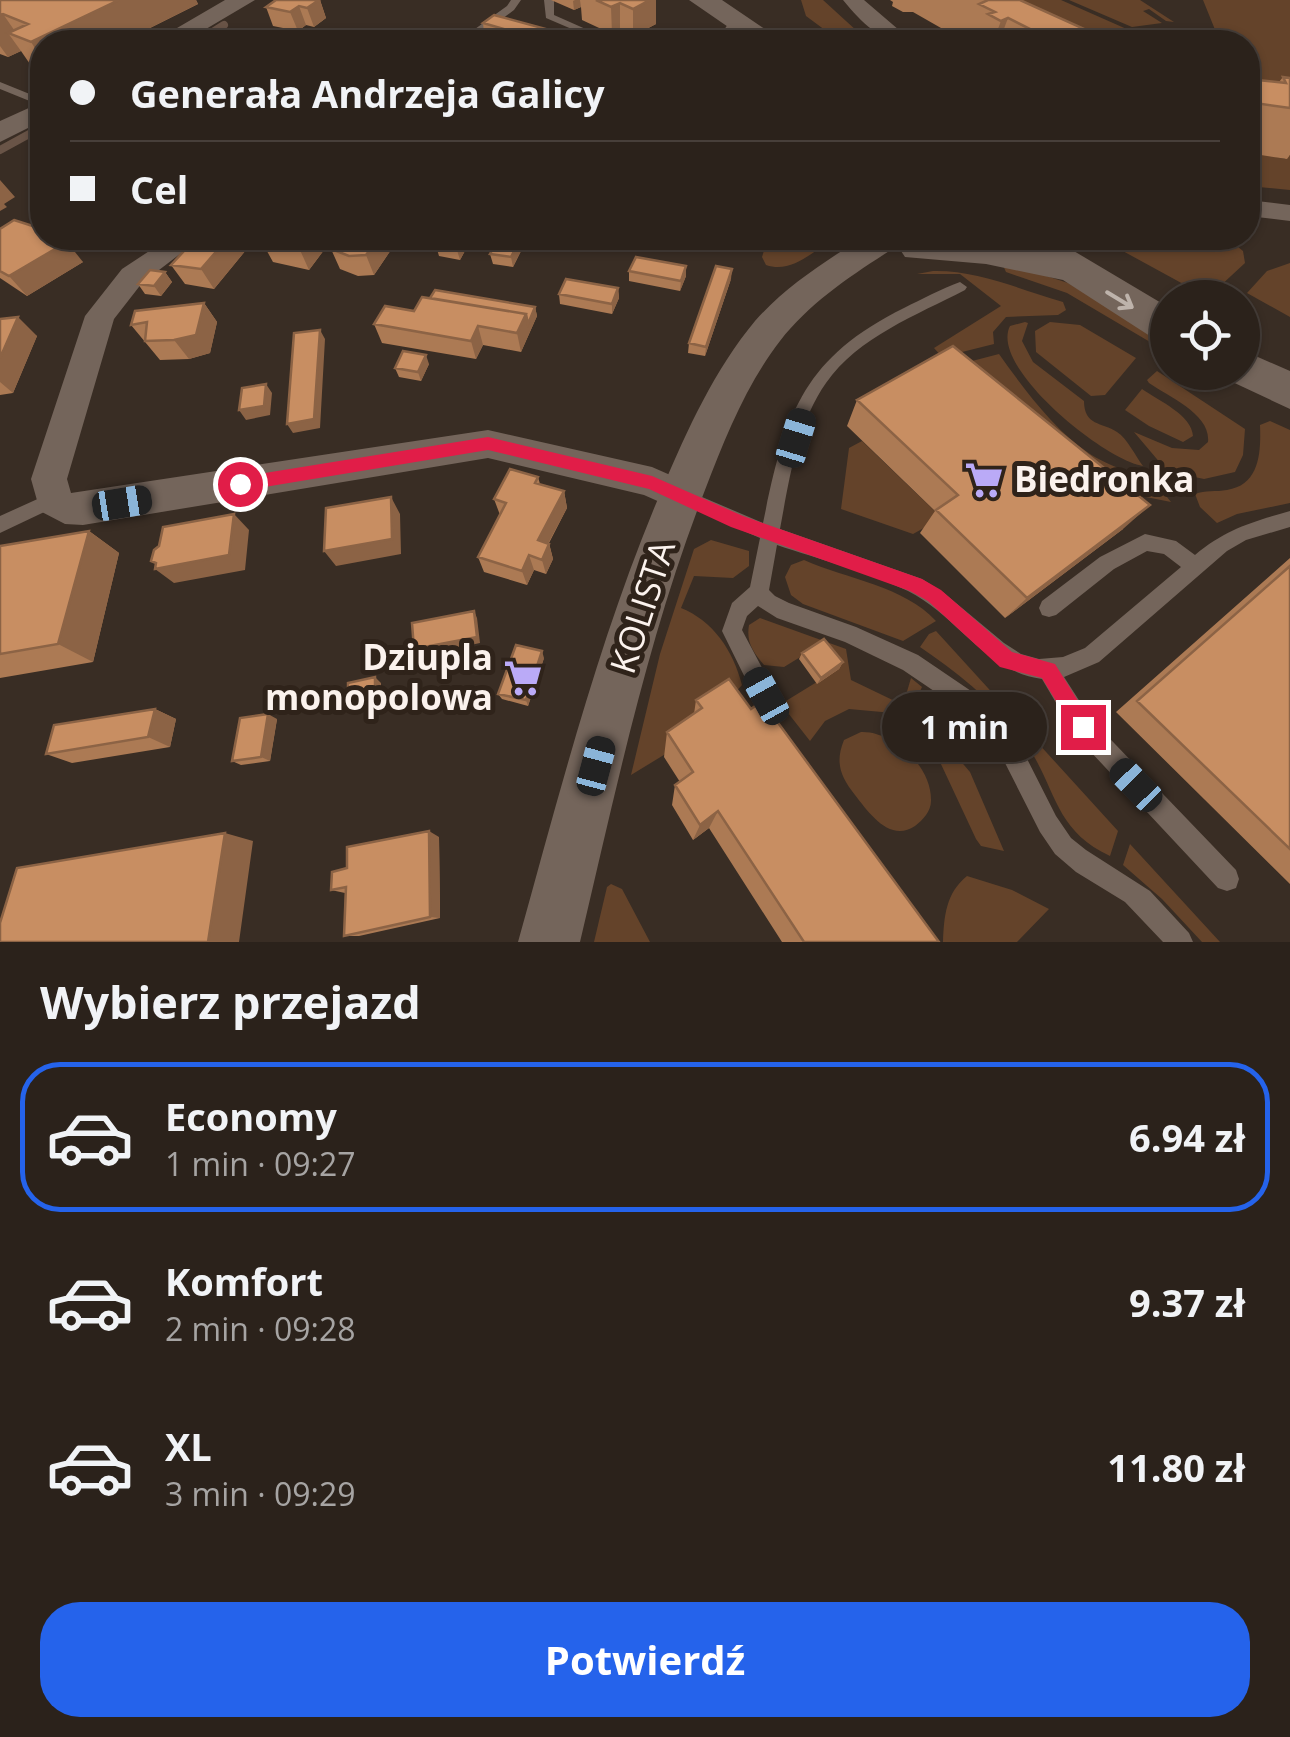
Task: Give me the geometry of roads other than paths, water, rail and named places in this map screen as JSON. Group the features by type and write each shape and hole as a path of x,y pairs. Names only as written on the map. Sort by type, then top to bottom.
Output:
{"main road":[{"path":"703,0 733,21 759,30"},
{"path":"986,250 1076,254 1150,285"},
{"path":"1076,254 1150,313"},
{"path":"1260,338 1290,353"},
{"path":"1260,376 1290,391"}],"street":[{"path":"188,30 243,0"},
{"path":"853,0 885,30"},
{"path":"0,133 30,114"},
{"path":"1260,209 1290,213"},
{"path":"170,250 132,276 100,316 49,479 48,491 64,508 84,509 488,444 652,482 680,496"},
{"name":"KOLISTA","path":"548,942 635,621 680,496 713,420 766,333 800,300 848,265 889,250"}],"lane":[{"path":"481,30 512,8 516,0"},
{"path":"549,0 549,16"},
{"path":"536,8 582,30"},
{"path":"0,84 30,100"},
{"path":"766,696 732,631 739,610 759,592 807,402 821,377 860,341 960,287"},
{"path":"680,496 915,585 935,596 1006,660 1048,670 1073,667 1092,656 1196,566 1241,533 1290,520"},
{"path":"0,524 53,500"},
{"path":"1049,608 1107,562 1145,542 1169,548 1196,566"},
{"path":"759,592 768,603 784,611 901,656 964,698 1011,752 1062,844 1077,859 1129,890 1180,942"},
{"path":"1048,670 1083,727 1227,878"}],"waterway":[{"path":"216,30 224,25"},
{"path":"0,150 30,134"}],"place":[{"name":"Biedronka","path":"984,480"},
{"name":"Dziupla monopolowa","path":"523,678"}]}
